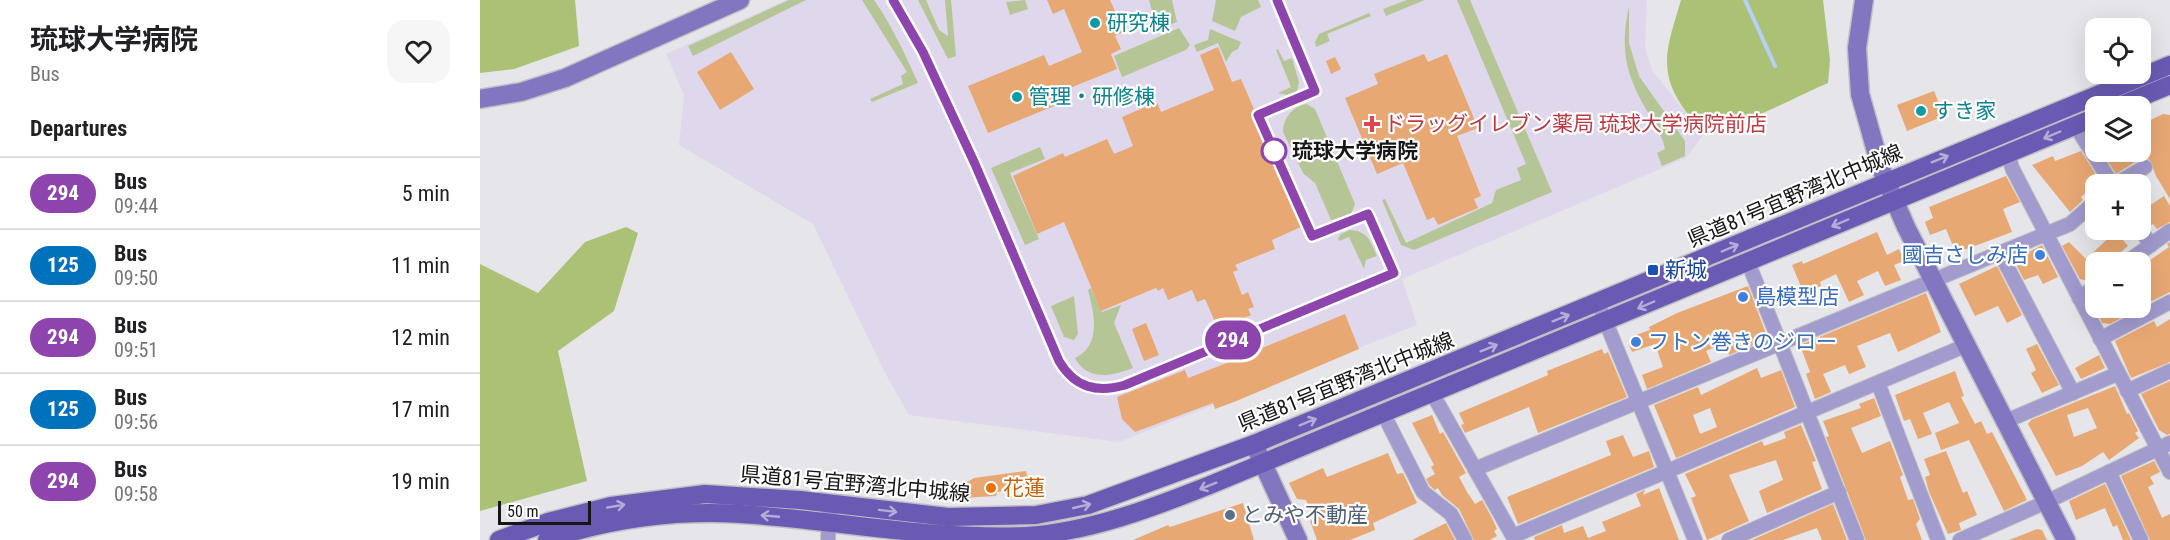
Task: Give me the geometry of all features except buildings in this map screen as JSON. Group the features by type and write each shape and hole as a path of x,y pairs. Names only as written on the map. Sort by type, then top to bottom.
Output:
{"main road":[{"name":"県道81号宜野湾北中城線","path":"499,540 548,522 611,506 671,497 739,495 948,517 1036,515 1088,505 1254,444 2164,67"},
{"path":"2151,96 2169,90"},
{"name":"県道81号宜野湾北中城線","path":"547,540 610,523 674,514 738,514 828,531 969,536 1078,534 1262,463 2085,121"}],"street":[{"path":"480,99 499,97 565,78 740,0"},
{"path":"1864,0 1857,48 1860,94 1886,182 2066,540"},
{"path":"2164,67 2169,90"},
{"path":"2075,125 2107,174"},
{"path":"2008,153 2012,168 2117,374 2164,446 2170,472"},
{"path":"2132,174 2145,167"},
{"path":"1475,469 1641,403 2046,232 2070,224 2085,211"},
{"path":"2141,252 2170,231"},
{"path":"2148,240 2151,245"},
{"path":"2000,253 2073,393"},
{"path":"1748,262 1857,540"},
{"path":"2079,298 2085,294"},
{"path":"1598,303 1641,403 1695,540"},
{"path":"2100,339 2170,303"},
{"path":"1432,393 1514,538 1967,345"},
{"path":"2127,392 2170,371"},
{"path":"2006,421 2117,374"},
{"path":"1878,383 1938,540"},
{"path":"1383,412 1423,492 1451,514 1465,540"},
{"path":"1254,444 1298,540"},
{"path":"1959,540 1993,533 2046,502 2164,446"},
{"path":"2109,472 2141,540"},
{"path":"1729,540 1839,492"},
{"path":"828,531 830,504"}],"shaded area":[{"name":"琉球大学病院","path":"786,0 1647,0 1645,48 1652,70 1703,135 1686,158 1402,279 1417,325 1119,442 909,415 885,373 813,224 679,145 684,95 666,54"}],"green space":[{"path":"480,0 575,0 579,46 514,69 480,73"},
{"path":"789,0 806,0 693,56 688,46"},
{"path":"862,0 874,0 892,30 918,83 872,102 870,99 903,84 901,76 907,72"},
{"path":"918,0 926,0 939,30 948,36 945,0 951,0 956,56 948,59"},
{"path":"1025,0 1028,9 1010,15 1006,2"},
{"path":"1149,0 1172,0 1177,22 1157,30"},
{"path":"1216,0 1258,0 1261,7 1241,17 1235,31 1212,21"},
{"path":"1407,0 1425,0 1386,16 1383,9"},
{"path":"1457,0 1470,0 1552,192 1414,250 1401,245 1382,200 1385,199 1406,243 1492,203 1496,190 1521,180 1517,168 1526,164"},
{"path":"1681,0 1823,0 1830,60 1828,83 1734,124 1720,128 1701,127 1691,118 1677,98 1668,71 1669,44"},
{"path":"1629,6 1629,43 1639,76 1685,141 1685,156 1662,166 1657,153 1665,149 1664,144 1634,85 1626,60 1625,35"},
{"path":"1369,13 1371,16 1327,34 1330,41 1316,47 1315,42 1319,34"},
{"path":"1179,28 1190,45 1186,50 1122,77 1114,56"},
{"path":"1210,29 1241,42 1226,62 1218,43 1197,52 1194,45 1208,40"},
{"path":"1278,49 1284,61 1292,58 1299,82 1297,91 1288,95 1278,93 1291,87 1276,50"},
{"path":"1307,104 1315,109 1355,204 1351,214 1331,220 1315,183 1303,173 1283,132 1283,127 1290,114 1297,107"},
{"path":"1040,147 1045,159 1010,173 1039,239 1025,245 991,168"},
{"path":"626,227 638,233 614,311 558,351 587,481 480,511 480,264 538,293 585,242"},
{"path":"1350,230 1365,235 1377,256 1366,260 1364,269 1349,237 1339,241 1341,234"},
{"path":"1091,288 1102,312 1121,305 1114,323 1133,368 1109,375 1094,374 1080,366 1075,358 1084,353 1093,337 1094,318 1088,290"},
{"path":"1074,296 1078,334 1074,340 1064,337 1051,306"}],"waterway":[{"path":"1745,0 1775,66"}],"bus line":[{"name":"294","path":"893,0 923,52 975,164 1059,361 1067,375 1087,387 1099,389 1125,385 1394,273 1368,214 1312,236 1258,115 1315,91 1277,0"}],"place":[{"name":"研究棟","path":"1095,23"},
{"name":"管理・研修棟","path":"1017,97"},
{"name":"すき家","path":"1921,111"},
{"name":"ドラッグイレブン薬局 琉球大学病院前店","path":"1372,124"},
{"name":"琉球大学病院","path":"1274,151"},
{"name":"國吉さしみ店","path":"2040,255"},
{"name":"新城","path":"1653,270"},
{"name":"島模型店","path":"1743,297"},
{"name":"フトン巻きのジロー","path":"1636,342"},
{"name":"花蓮","path":"991,488"},
{"name":"とみや不動産","path":"1230,515"}]}
